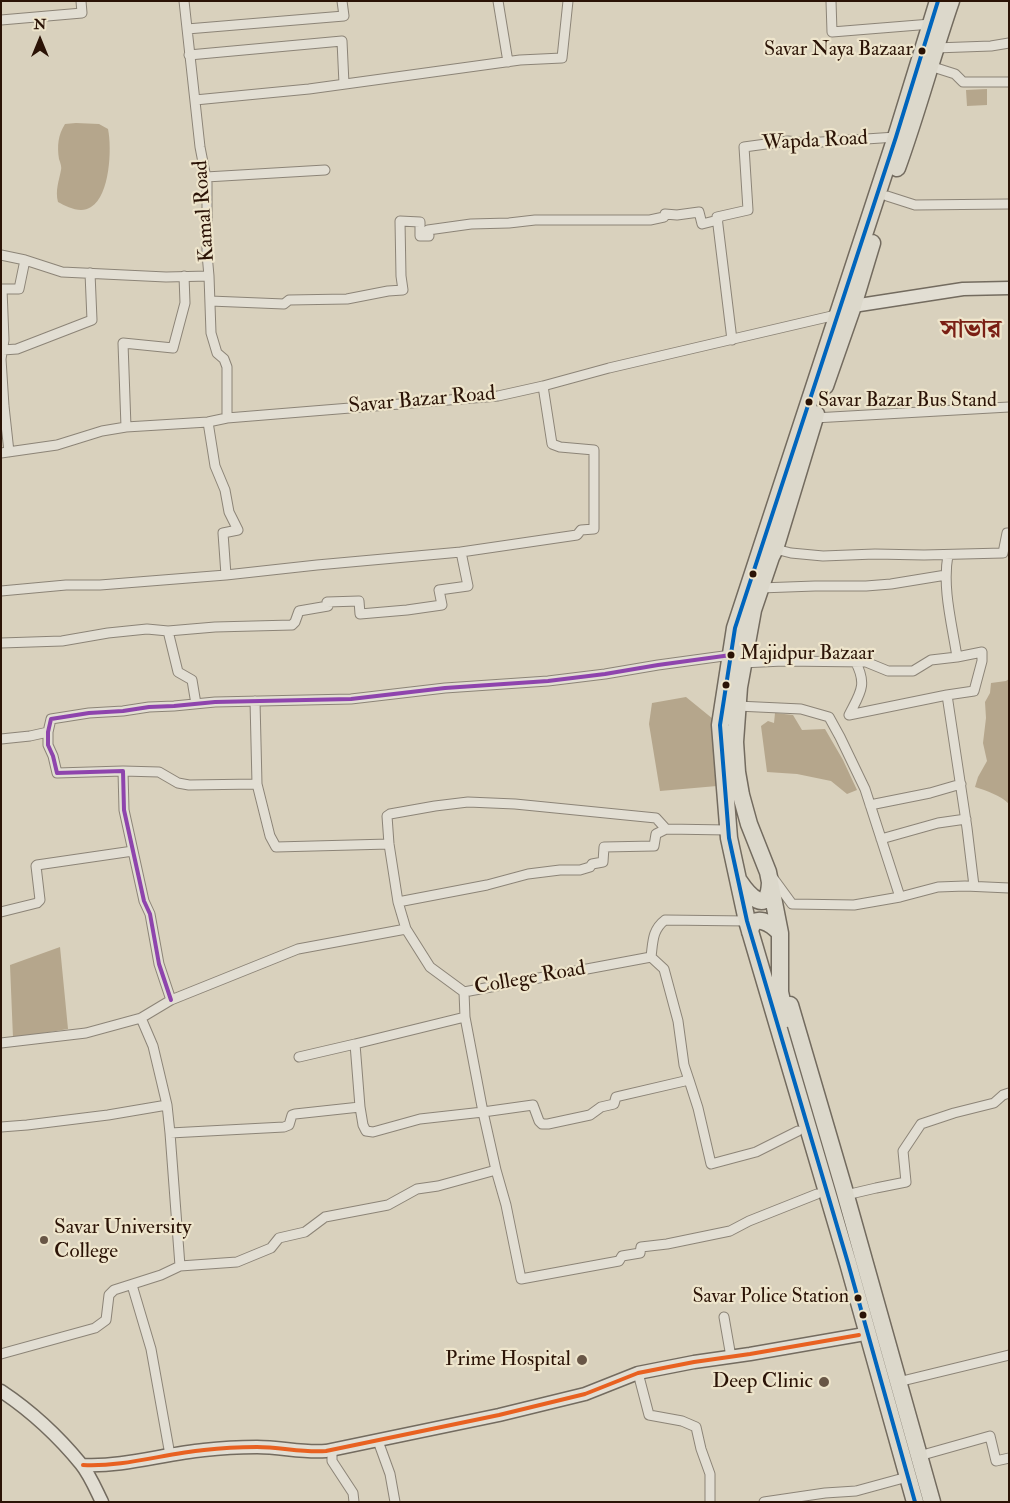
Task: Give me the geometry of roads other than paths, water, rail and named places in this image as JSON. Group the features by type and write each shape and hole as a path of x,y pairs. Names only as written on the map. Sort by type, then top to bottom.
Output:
{"highway":[{"path":"928,1501 783,1006 780,992 780,933 769,877 741,795 736,757 735,628 836,315 896,137 938,1"},
{"path":"928,1501 848,1263 749,930 728,830 720,725 736,659 771,557 776,548 814,418 853,306 887,196 910,133 951,1"},
{"path":"738,878 748,893 757,900 766,898 769,895 769,877"},
{"path":"780,933 764,921 754,922 749,930 751,958 798,1131 859,1335 906,1502"},
{"path":"780,966 919,1456 928,1501"}],"street":[{"path":"1,20 82,14 81,1"},
{"name":"Kamal Road","path":"184,1 194,100 206,177 211,333 217,353 224,359 226,367 227,418"},
{"path":"187,29 344,16 342,1"},
{"path":"498,1 508,62"},
{"path":"194,100 344,84 508,62 562,58 568,1"},
{"path":"831,1 832,32 931,24"},
{"path":"189,55 342,40 344,84"},
{"path":"935,48 991,46 1009,42"},
{"path":"930,66 955,74 963,82 1009,82"},
{"name":"Wapda Road","path":"718,220 717,217 748,210 744,147 788,141 806,143 896,137"},
{"path":"206,177 325,170"},
{"path":"887,196 915,205 1009,204"},
{"path":"210,301 284,304 289,300 347,299 403,290 400,221 420,222 420,236 429,236 428,230 432,228 471,224 535,220 650,220 664,217 665,214 677,215 699,212 702,224 718,220 732,340"},
{"path":"1,256 25,260 62,272 209,276"},
{"path":"5,453 1,359 4,340 2,290 19,289 25,260"},
{"path":"3,350 17,349 92,320 90,273"},
{"path":"126,427 123,343 173,348 185,303 184,276"},
{"path":"853,306 963,288 1009,288"},
{"name":"Savar Bazar Road","path":"5,453 57,445 102,431 126,427 208,422 227,418 498,396 836,315"},
{"path":"1,591 226,575 461,552 577,535 581,530 594,529 594,450 560,447 552,444 543,386"},
{"path":"814,418 1009,406"},
{"path":"208,422 215,466 225,490 229,512 238,530 223,533 226,575"},
{"path":"776,548 790,553 823,556 1003,554 1007,533 1009,533"},
{"path":"1,643 62,641 146,629 168,631 215,627 292,625 299,611 328,606 327,602 359,601 360,614 442,605 439,590 468,586 461,552"},
{"path":"948,555 946,575 957,657"},
{"path":"760,588 866,586 946,575"},
{"path":"168,631 178,672 192,680 196,704"},
{"path":"257,784 189,785 178,783 159,772 57,773 48,745 48,732 52,719 89,713 123,711 149,706 215,702 351,699 445,688 548,681 658,665 736,659 855,661 866,662 888,671 913,671 930,660 982,652 979,678 974,691 849,715 861,691 862,674 855,661"},
{"path":"947,695 974,886"},
{"path":"255,701 257,784 270,836 276,847 389,844"},
{"path":"737,706 801,709 829,717 865,788 900,897"},
{"path":"1,739 48,732"},
{"path":"123,771 124,810 144,901 150,914 159,964 171,1000"},
{"path":"870,805 961,784"},
{"path":"464,992 430,967 406,929 398,902 389,844 387,816 435,806 468,802 515,804 656,818 666,829"},
{"path":"881,839 938,823 966,819"},
{"path":"398,902 486,885 528,874 560,870 580,870 590,867 592,864 603,862 604,848 654,846 656,834 666,829 728,830"},
{"path":"1,912 39,902 37,865 133,851"},
{"path":"769,877 792,904 854,905 900,897 938,887 974,886 1009,888"},
{"path":"749,930 665,920 658,925 651,957 664,969 678,1021 684,1065 698,1108 711,1164 756,1152 798,1131"},
{"path":"1,1043 86,1033 142,1018 171,1000 298,949 406,929"},
{"name":"College Road","path":"300,1057 465,1017 464,992 651,957"},
{"path":"465,1017 483,1112 508,1214 521,1279 620,1261 622,1256 640,1253 641,1247 667,1244 730,1231 749,1221 817,1194"},
{"path":"142,1018 153,1046 167,1105 180,1266"},
{"path":"355,1044 363,1126 366,1131 373,1132 420,1119 533,1105 539,1121 542,1124 548,1124 590,1115 601,1107 614,1104 616,1097 689,1080"},
{"path":"846,1196 906,1182 903,1151 921,1124 994,1103 1003,1095 1009,1093"},
{"path":"1,1127 108,1115 167,1105"},
{"path":"170,1133 284,1127 289,1125 292,1115 295,1114 360,1107"},
{"path":"1,1354 95,1328 106,1320 109,1295 114,1290 180,1266 236,1262 270,1248 278,1238 305,1232 324,1217 388,1205 417,1189 438,1186 496,1170"},
{"path":"132,1285 151,1349 170,1455"},
{"path":"724,1317 731,1357"},
{"path":"83,1466 117,1465 205,1450 258,1447 311,1452 332,1450 499,1415 585,1394 638,1373 859,1335"},
{"path":"898,1382 1009,1355"},
{"path":"638,1373 649,1415 682,1420 696,1427 701,1450 710,1474 710,1502"},
{"path":"1,1391 31,1412 83,1466 102,1502"},
{"path":"919,1456 990,1436 996,1461 1009,1458"},
{"path":"378,1441 390,1474 394,1502"},
{"path":"332,1450 332,1461 353,1493 354,1502"},
{"path":"764,1502 826,1493 856,1491 900,1480"}],"place":[{"name":"Savar Naya Bazaar","path":"922,51"},
{"name":"Savar Bazar Bus Stand","path":"809,402"},
{"name":"Majidpur Bazaar","path":"731,655"},
{"name":"Savar University College","path":"44,1240"},
{"name":"Savar Police Station","path":"858,1298"},
{"name":"Prime Hospital","path":"582,1360"},
{"name":"Deep Clinic","path":"824,1382"}],"district":[{"name":"সাভার","path":"971,331"}]}
